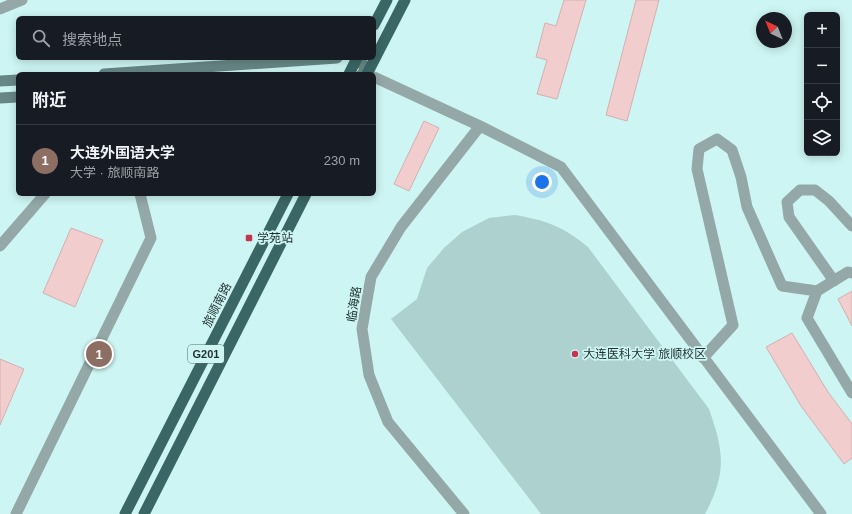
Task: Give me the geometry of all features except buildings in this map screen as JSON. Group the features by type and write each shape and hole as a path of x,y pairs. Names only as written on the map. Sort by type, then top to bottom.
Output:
{"highway":[{"path":"376,21 387,0"},
{"path":"376,58 405,0"},
{"path":"350,72 357,60"},
{"path":"369,72 375,60"},
{"name":"旅顺南路","path":"125,514 287,196"},
{"name":"G201","path":"144,514 305,196"}],"main road":[{"path":"133,72 309,60"},
{"path":"359,60 367,72"},
{"path":"0,81 16,80"},
{"path":"0,98 16,96"}],"street":[{"path":"0,9 22,0"},
{"path":"376,78 480,126 561,167 821,514"},
{"name":"临海路","path":"464,514 388,422 369,375 362,329 371,277 401,227 480,126"},
{"path":"703,358 733,325 697,169 699,149 717,139 732,150 741,177 748,207 782,286 817,291 848,272 852,273"},
{"path":"834,281 789,217 787,202 800,190 815,190 829,201 852,226"},
{"path":"0,246 43,196"},
{"path":"16,514 152,238 141,196"},
{"path":"817,291 807,318 852,393"}],"shaded area":[{"path":"515,215 554,225 588,247 709,409 718,438 721,462 717,486 705,514 541,514 391,319 417,299 427,268 444,248 462,232 489,218"}],"place":[{"name":"学苑站","path":"249,238"},
{"name":"大连外国语大学","path":"99,354"},
{"name":"大连医科大学 旅顺校区","path":"575,354"}]}
